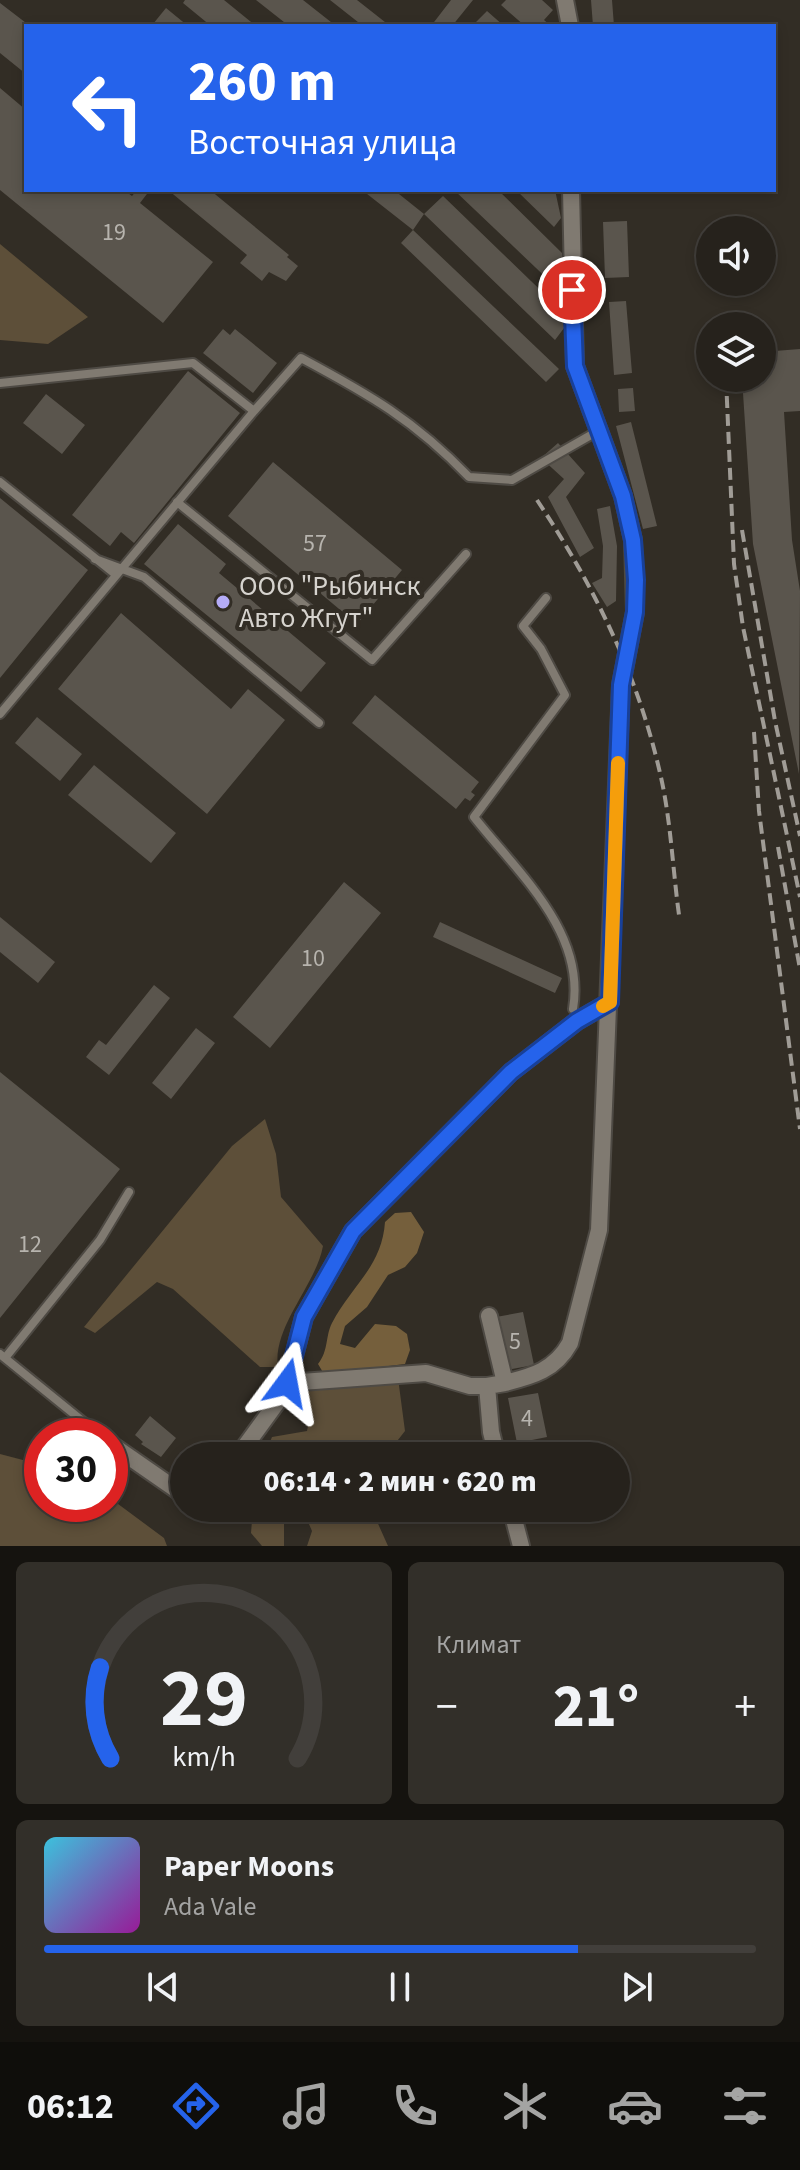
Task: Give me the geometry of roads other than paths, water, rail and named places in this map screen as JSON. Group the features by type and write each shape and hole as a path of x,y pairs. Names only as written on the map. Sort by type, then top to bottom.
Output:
{"street":[{"path":"565,0 570,24"},
{"path":"287,1383 426,1373 470,1386 487,1386 551,1367 570,1343 599,1230 621,685 635,612 636,580 633,540 623,496 575,366 571,192"},
{"path":"247,1442 287,1383 304,1317 353,1231 511,1072 577,1021 610,1002"},
{"path":"489,1316 505,1383"},
{"path":"487,1386 494,1442"},
{"path":"128,1455 170,1485"},
{"path":"515,1522 521,1546"}],"lane":[{"path":"0,714 118,570 301,358 381,401 437,445 469,477 512,480 598,431"},
{"path":"0,383 193,363 254,411"},
{"path":"0,482 95,559 144,577 319,723"},
{"path":"177,502 372,660 466,554"},
{"path":"546,598 523,626 541,649 565,695 474,817 557,922 569,948 575,973 573,1009"},
{"path":"79,1418 2,1356 100,1240 129,1192"}],"railway":[{"path":"727,392 734,564 743,627 800,897"},
{"path":"537,500 596,600 641,707 665,798 679,915"},
{"path":"742,530 775,721 800,836"},
{"path":"754,732 759,811 800,1129"},
{"path":"778,847 800,969"}],"place":[{"name":"ООО \"Рыбинск Авто Жгут\"","path":"223,602"}]}
